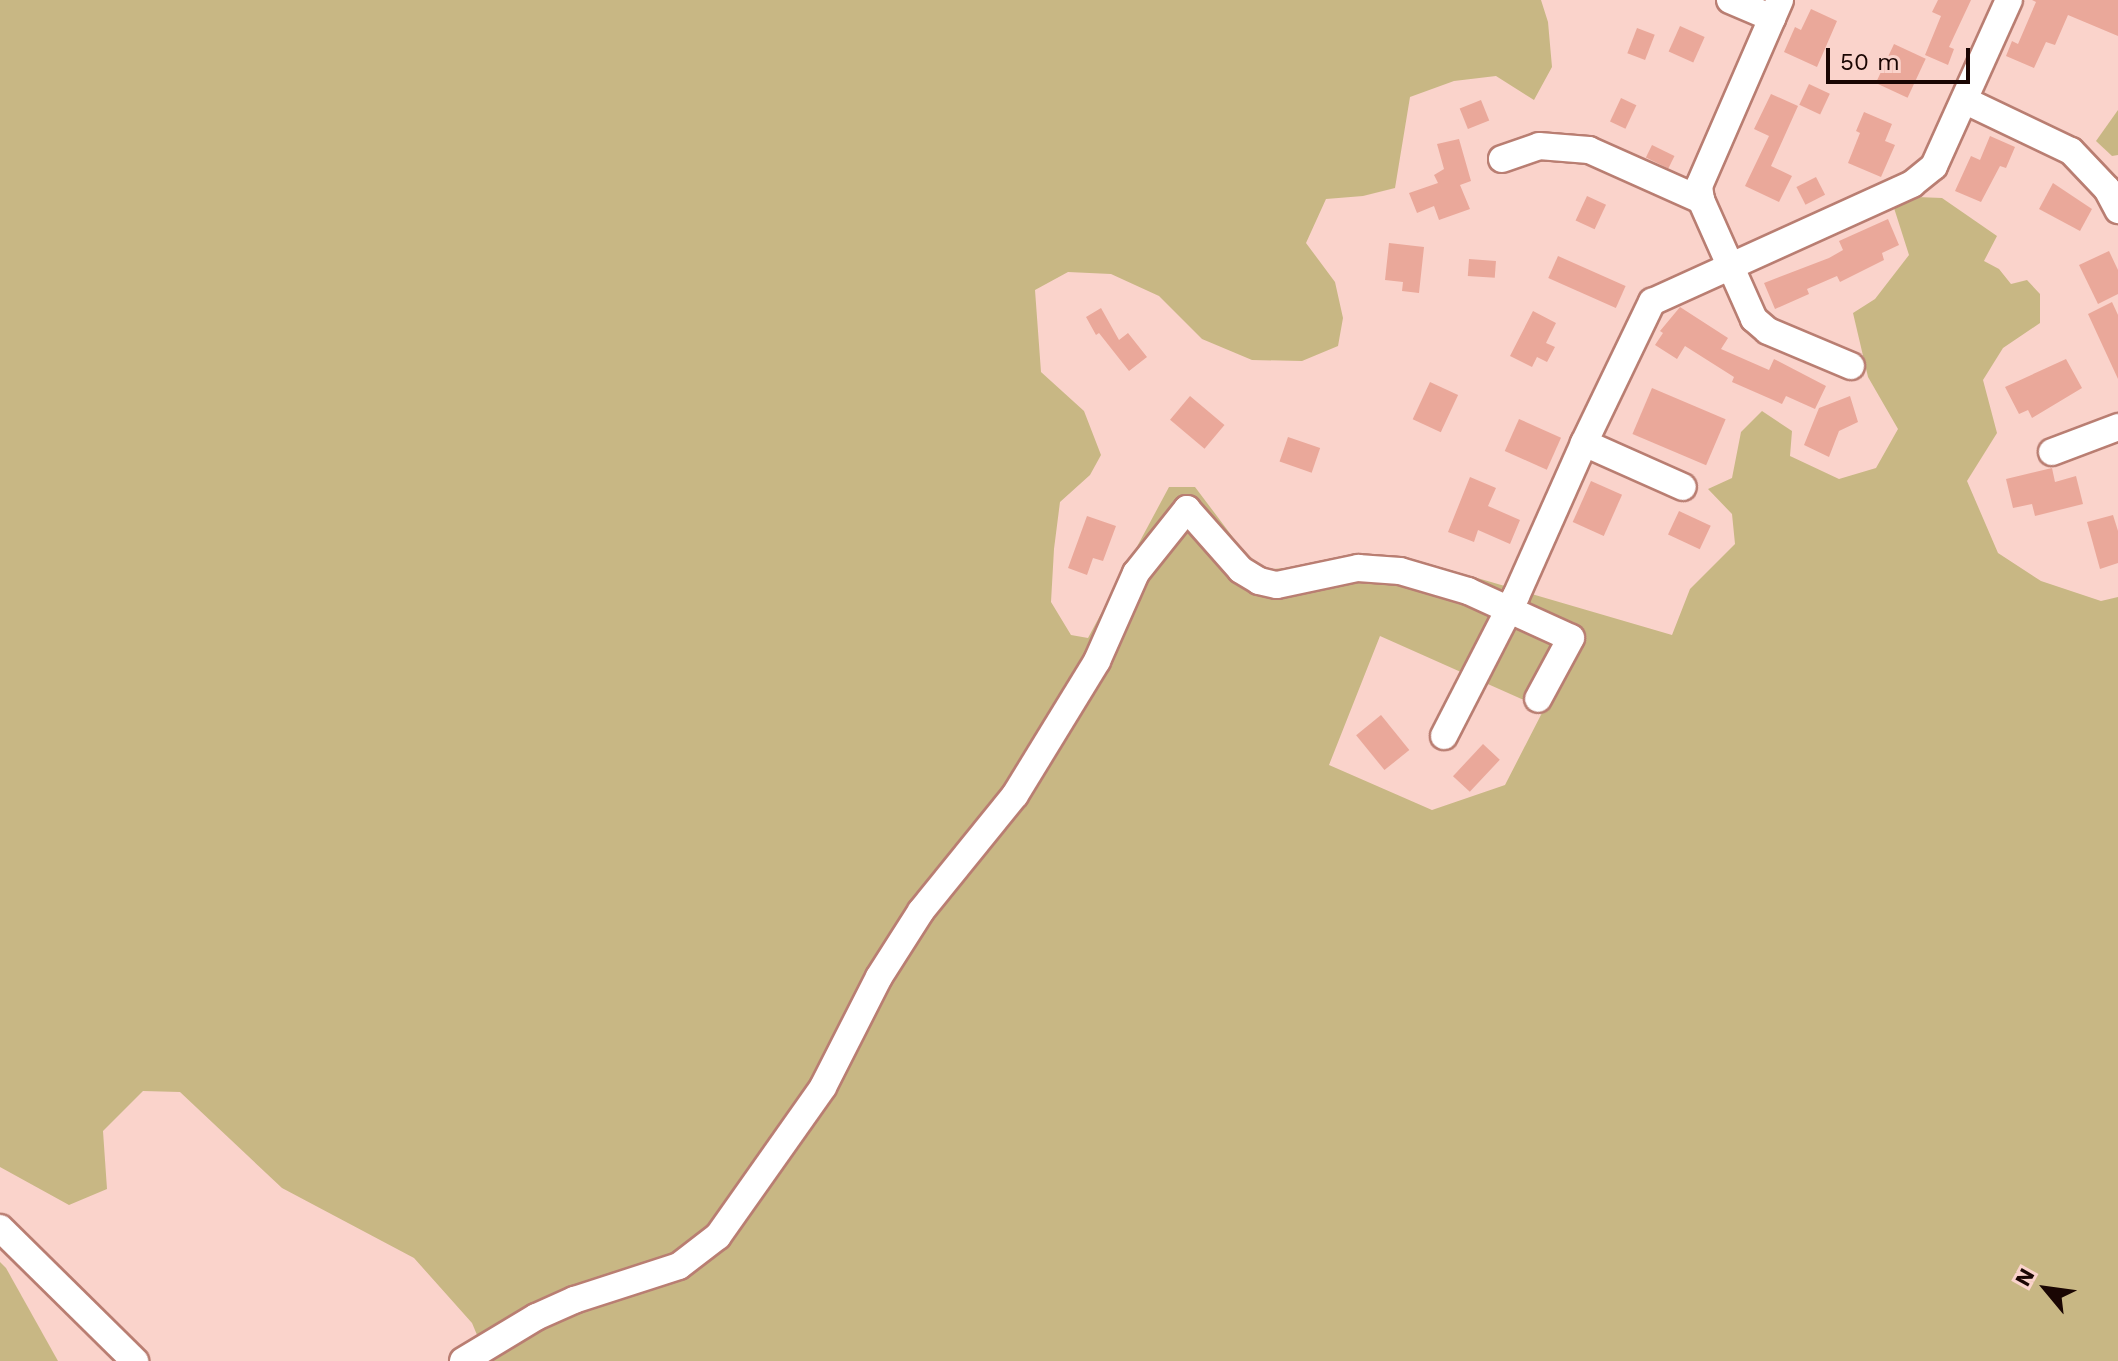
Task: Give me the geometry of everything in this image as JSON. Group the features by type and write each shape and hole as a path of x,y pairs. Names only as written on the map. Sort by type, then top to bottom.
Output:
{"street":[{"path":"1730,0 1776,9 1699,186 1701,200 1754,319 1768,331 1851,366"},
{"path":"1444,736 1510,608 1652,302 1731,263 1912,184 1934,166 2009,0"},
{"path":"1966,101 2071,151 2107,189 2118,210"},
{"path":"1502,159 1539,146 1589,150 1701,200"},
{"path":"2052,452 2094,439 2118,427"},
{"path":"1584,443 1683,487"},
{"path":"463,1361 536,1317 574,1300 679,1266 718,1236 823,1087 879,977 921,911 1031,770 1097,661 1136,573 1187,509 1241,570 1259,581 1277,585 1343,570 1376,568 1468,591 1571,638 1538,699"},
{"path":"0,1228 135,1361"}],"shaded area":[{"path":"0,0 1541,0 1548,22 1552,67 1534,100 1496,76 1454,81 1410,97 1395,188 1363,196 1326,199 1306,243 1335,282 1343,318 1338,346 1302,361 1252,360 1202,339 1159,296 1111,274 1068,272 1035,290 1041,372 1084,411 1101,455 1090,475 1060,502 1054,549 1051,602 1071,635 1088,638 1169,487 1195,487 1238,544 1263,570 1386,559 1426,563 1672,635 1690,589 1735,544 1732,514 1708,489 1732,478 1741,432 1762,411 1792,431 1790,456 1839,479 1876,468 1898,429 1868,377 1853,313 1875,299 1909,255 1894,208 1917,197 1942,198 1997,236 1984,261 1999,269 2011,284 2027,280 2040,294 2040,323 2003,348 1983,380 1997,433 1967,481 1998,553 2041,581 2101,601 2118,597 2118,1361 488,1361 472,1323 414,1258 282,1188 180,1092 143,1091 103,1131 107,1189 69,1205 0,1167","holes":["1380,636 1544,709 1505,785 1432,810 1329,765"]},
{"path":"2118,110 2118,155 2112,156 2096,141"},
{"path":"0,1262 6,1268 58,1361 0,1361"}],"building":[{"path":"1938,0 1971,0 1949,47 1954,49 1948,65 1925,55 1941,16 1932,12"},
{"path":"2032,0 2118,0 2118,36 2068,15 2055,45 2046,42 2034,68 2006,56 2012,41 2018,44 2036,2"},
{"path":"1811,9 1837,21 1817,67 1784,52 1795,27 1801,30"},
{"path":"1680,26 1705,37 1693,63 1669,52"},
{"path":"1637,28 1655,35 1645,60 1627,53"},
{"path":"1894,44 1926,59 1908,98 1876,83"},
{"path":"1809,84 1830,94 1820,115 1799,105"},
{"path":"1771,94 1798,106 1771,166 1792,176 1779,202 1745,186 1769,136 1754,129"},
{"path":"1621,98 1636,105 1625,129 1610,122"},
{"path":"1481,100 1489,120 1468,129 1460,109"},
{"path":"1864,112 1892,124 1885,141 1895,145 1881,177 1848,163 1860,133 1856,131"},
{"path":"1990,136 2015,147 2006,168 2000,166 1981,202 1955,191 1971,156 1980,160"},
{"path":"1459,139 1471,181 1460,185 1470,209 1439,220 1434,206 1417,213 1409,193 1438,183 1434,175 1444,169 1437,144"},
{"path":"1652,145 1674,156 1668,169 1646,158"},
{"path":"1816,177 1825,195 1805,205 1796,187"},
{"path":"2053,183 2092,209 2080,231 2039,209"},
{"path":"1587,196 1606,205 1595,229 1576,220"},
{"path":"1888,219 1899,245 1882,253 1884,260 1840,282 1837,276 1807,289 1809,294 1775,309 1764,283 1829,258 1843,250 1839,241"},
{"path":"1389,243 1424,247 1419,293 1402,291 1403,282 1385,280"},
{"path":"2109,251 2118,270 2118,294 2098,304 2079,265"},
{"path":"1558,256 1626,286 1616,308 1548,278"},
{"path":"1469,259 1496,261 1495,278 1468,276"},
{"path":"2112,302 2118,315 2118,379 2088,314"},
{"path":"1680,307 1728,338 1721,349 1769,370 1774,359 1826,386 1815,409 1786,396 1782,404 1732,382 1734,377 1685,346 1677,359 1655,345 1663,333 1660,331"},
{"path":"1101,308 1119,340 1128,333 1147,357 1129,371 1099,333 1096,335 1086,317"},
{"path":"1533,311 1556,323 1546,343 1555,347 1547,362 1537,357 1532,367 1510,356"},
{"path":"2066,359 2082,388 2032,418 2028,410 2019,414 2005,387"},
{"path":"1430,382 1458,395 1441,432 1413,419"},
{"path":"1652,388 1726,419 1706,465 1632,434"},
{"path":"1190,396 1224,425 1205,449 1170,420"},
{"path":"1850,396 1858,422 1839,431 1829,457 1804,445 1819,408"},
{"path":"1519,419 1561,438 1547,470 1505,451"},
{"path":"1288,437 1320,448 1312,473 1280,462"},
{"path":"2052,468 2055,482 2076,476 2083,504 2035,516 2032,504 2013,508 2006,479"},
{"path":"1470,477 1496,488 1488,506 1520,520 1510,544 1478,530 1474,542 1448,532"},
{"path":"1591,481 1622,495 1604,536 1573,522"},
{"path":"1679,511 1711,526 1700,549 1668,535"},
{"path":"2113,515 2118,531 2118,563 2100,569 2087,522"},
{"path":"1087,516 1116,526 1103,561 1093,558 1087,575 1068,568"},
{"path":"1381,715 1409,750 1384,770 1356,735"},
{"path":"1483,744 1500,760 1470,792 1453,776"}]}
